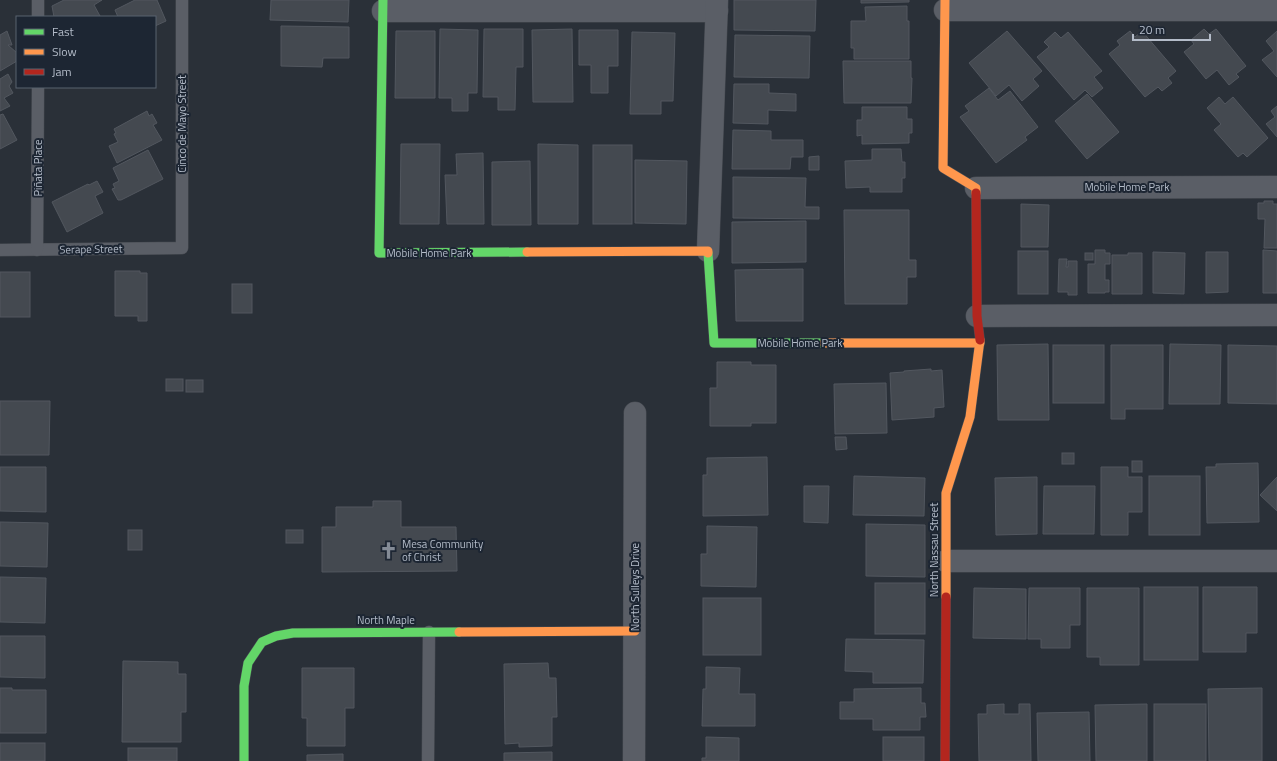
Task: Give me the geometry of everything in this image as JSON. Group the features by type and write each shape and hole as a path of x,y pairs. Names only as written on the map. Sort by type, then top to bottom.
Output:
{"street":[{"path":"383,5 717,5"},
{"name":"Mobile Home Park","path":"383,5 379,253 708,251"},
{"name":"Mobile Home Park","path":"717,5 708,251 714,343 980,343"},
{"path":"976,188 943,168 945,5 1277,10"},
{"name":"Mobile Home Park","path":"976,188 1277,187"},
{"name":"North Nassau Street","path":"945,761 946,493 970,417 980,343 977,316 976,188"},
{"path":"977,316 1277,315"},
{"name":"North Sulleys Drive","path":"634,761 635,413"},
{"path":"946,561 1277,561"},
{"name":"North Maple","path":"244,761 244,686 248,663 262,642 276,636 293,633 635,630"}],"lane":[{"path":"38,0 38,16"},
{"name":"Cinco de Mayo Street","path":"182,0 182,248"},
{"name":"Piñata Place","path":"37,250 38,88"},
{"name":"Serape Street","path":"0,250 182,248"},
{"path":"428,761 429,632"}],"building":[{"path":"64,0 102,0 94,5 100,16 54,16 52,6"},
{"path":"135,0 157,0 166,21 156,26 156,16 118,16 115,10"},
{"path":"271,0 349,0 348,22 270,20"},
{"path":"734,0 816,0 815,31 734,30"},
{"path":"861,0 909,0 909,2 861,3"},
{"path":"907,6 907,21 909,21 909,59 854,59 854,48 851,48 851,21 866,21 865,7"},
{"path":"281,26 349,27 349,58 323,58 322,67 281,66"},
{"path":"440,29 478,30 477,93 468,93 468,111 452,111 452,98 439,98"},
{"path":"484,29 523,29 523,67 516,67 515,110 498,110 498,97 483,97"},
{"path":"572,29 573,102 533,102 532,30"},
{"path":"1204,29 1209,34 1216,29 1246,66 1236,74 1239,77 1229,85 1217,70 1206,79 1184,52 1194,44 1191,40"},
{"path":"579,30 618,30 618,66 608,66 608,93 591,93 591,65 579,65"},
{"path":"7,31 12,45 8,45 16,52 16,62 0,71 0,35"},
{"path":"396,31 435,31 435,98 395,98"},
{"path":"1007,31 1042,71 1033,79 1039,86 1022,101 1009,85 996,96 969,63"},
{"path":"1130,31 1135,37 1142,31 1176,71 1168,78 1172,83 1162,91 1158,87 1145,97 1109,54 1120,45 1117,41"},
{"path":"1277,31 1277,77 1262,60 1274,51 1266,41"},
{"path":"632,32 675,33 673,101 661,101 661,114 630,114"},
{"path":"1055,32 1061,38 1068,32 1102,71 1094,77 1103,88 1092,97 1085,90 1074,100 1037,57 1049,47 1044,42"},
{"path":"735,35 810,36 809,78 734,77"},
{"path":"843,61 911,61 911,103 844,103"},
{"path":"8,74 12,82 9,86 13,93 4,98 10,106 0,111 0,79"},
{"path":"734,84 769,84 769,93 796,94 796,111 768,110 768,124 733,123"},
{"path":"989,88 998,100 1010,91 1038,127 1025,137 1027,140 996,163 960,117 969,111 965,106"},
{"path":"1087,94 1119,132 1087,159 1055,121"},
{"path":"1219,97 1225,104 1233,97 1268,138 1247,157 1243,153 1238,157 1214,130 1221,124 1207,108"},
{"path":"1277,106 1277,137 1266,124 1275,117 1271,111"},
{"path":"862,107 907,107 907,119 912,119 912,133 909,133 909,143 862,144 862,135 857,136 857,120 862,120"},
{"path":"147,111 149,116 152,114 157,123 153,125 162,140 117,163 109,146 118,142 114,134 116,133 114,129"},
{"path":"3,114 17,140 0,149 0,115"},
{"path":"733,130 771,131 771,140 803,140 803,157 791,157 790,169 732,169"},
{"path":"401,144 440,144 439,224 400,224"},
{"path":"538,144 578,145 578,224 538,224"},
{"path":"593,145 632,145 632,224 593,224"},
{"path":"872,149 901,149 902,162 905,162 905,178 902,178 902,192 870,192 870,187 846,188 845,161 872,160"},
{"path":"148,150 163,179 121,200 118,200 112,189 115,188 113,184 119,181 113,168"},
{"path":"483,153 484,224 447,224 445,175 457,175 456,154"},
{"path":"819,156 819,170 809,170 809,157"},
{"path":"635,160 687,161 686,224 635,223"},
{"path":"530,161 531,225 492,225 492,162"},
{"path":"733,177 806,178 805,207 819,207 819,219 733,218"},
{"path":"97,181 103,192 95,196 103,213 67,232 52,202"},
{"path":"1264,201 1273,201 1273,204 1277,204 1277,248 1264,248 1265,219 1258,219 1258,203 1264,203"},
{"path":"1021,204 1049,205 1048,247 1021,247"},
{"path":"844,210 909,210 909,260 916,260 916,277 907,277 907,304 845,304"},
{"path":"806,221 806,262 732,263 732,222"},
{"path":"1095,250 1105,250 1105,253 1110,253 1110,264 1105,264 1105,280 1109,280 1109,292 1088,293 1088,264 1095,264"},
{"path":"1263,250 1277,251 1277,293 1263,293"},
{"path":"1018,251 1048,251 1048,294 1018,294"},
{"path":"1153,252 1185,253 1184,294 1153,293"},
{"path":"1206,252 1228,252 1228,292 1206,293"},
{"path":"1085,253 1093,253 1093,260 1085,260"},
{"path":"1128,253 1142,253 1142,294 1112,294 1112,255 1128,255"},
{"path":"1059,259 1067,259 1066,267 1068,267 1068,261 1077,261 1077,295 1068,295 1068,292 1058,292"},
{"path":"803,269 803,321 736,321 735,270"},
{"path":"115,271 140,271 140,273 147,273 147,321 138,321 138,316 115,316"},
{"path":"0,272 30,272 30,317 0,317"},
{"path":"232,284 252,284 252,313 232,313"},
{"path":"1048,344 1049,420 998,420 997,345"},
{"path":"1170,344 1221,345 1220,404 1169,404"},
{"path":"1053,345 1104,345 1104,403 1053,403"},
{"path":"1111,345 1163,345 1163,409 1125,409 1125,419 1111,419"},
{"path":"1228,345 1277,346 1277,404 1228,403"},
{"path":"717,362 751,362 751,365 776,365 776,423 751,423 751,426 710,426 710,388 717,388"},
{"path":"931,369 931,371 942,370 944,407 934,408 934,417 892,420 890,373"},
{"path":"166,379 183,379 183,391 166,391"},
{"path":"186,380 203,380 203,392 186,392"},
{"path":"886,383 887,433 835,434 834,384"},
{"path":"0,401 50,401 49,455 0,455"},
{"path":"835,437 846,437 847,449 836,450"},
{"path":"1062,453 1074,453 1074,464 1062,464"},
{"path":"767,457 768,515 703,516 703,475 707,475 707,458"},
{"path":"1132,461 1142,461 1142,472 1132,472"},
{"path":"1258,463 1259,522 1207,523 1206,467 1216,467 1216,464"},
{"path":"0,467 46,467 46,512 0,511"},
{"path":"1101,467 1128,467 1128,477 1142,477 1142,512 1128,512 1128,535 1101,535"},
{"path":"854,476 925,478 924,516 853,515"},
{"path":"1149,476 1200,476 1200,535 1149,535"},
{"path":"1037,477 1037,534 996,535 995,478"},
{"path":"1277,477 1277,511 1260,495"},
{"path":"804,486 829,486 828,523 804,522"},
{"path":"1044,486 1095,486 1094,534 1043,534"},
{"name":"Mesa Community of Christ","path":"373,501 401,501 401,527 456,527 457,571 322,572 322,527 336,527 336,507 373,507"},
{"path":"0,522 48,523 47,567 0,566"},
{"path":"866,524 925,525 925,577 866,576"},
{"path":"707,526 757,527 756,587 701,586 701,554 707,554"},
{"path":"128,530 142,530 142,550 128,550"},
{"path":"286,530 303,530 303,543 286,543"},
{"path":"0,577 46,578 45,623 0,622"},
{"path":"875,583 925,583 925,634 875,634"},
{"path":"1144,587 1198,587 1198,660 1144,660"},
{"path":"1203,587 1257,587 1257,633 1246,633 1246,652 1203,652"},
{"path":"974,588 1026,589 1026,639 973,638"},
{"path":"1029,588 1080,588 1080,625 1070,625 1070,648 1041,648 1041,639 1028,639"},
{"path":"1087,588 1139,588 1139,665 1100,665 1100,657 1087,657"},
{"path":"703,598 761,598 761,655 703,655"},
{"path":"0,636 45,636 45,678 0,677"},
{"path":"846,639 924,640 923,683 873,683 873,672 845,671"},
{"path":"123,661 178,662 178,674 186,674 186,712 181,712 181,742 122,742"},
{"path":"548,663 549,678 556,678 557,717 552,717 552,746 519,747 519,743 505,744 504,664"},
{"path":"706,667 740,668 739,694 755,694 755,726 702,726 703,689 706,689"},
{"path":"302,668 354,668 354,708 345,708 345,746 307,746 307,718 302,718"},
{"path":"0,688 12,688 12,690 46,690 46,733 0,733"},
{"path":"921,688 921,703 925,703 926,717 920,717 920,730 873,730 873,719 840,719 840,702 854,702 854,689"},
{"path":"1262,688 1262,761 1209,761 1208,689"},
{"path":"1004,704 1004,714 1019,714 1019,704 1030,704 1031,761 979,761 978,714 987,714 987,705"},
{"path":"1147,704 1147,761 1096,761 1095,705"},
{"path":"1154,704 1206,704 1206,761 1154,761"},
{"path":"1089,712 1090,761 1038,761 1037,713"},
{"path":"706,737 739,738 739,761 702,761 702,758 706,758"},
{"path":"883,737 924,737 924,761 883,761"},
{"path":"0,743 45,743 45,761 0,761"},
{"path":"128,748 177,748 177,761 128,761"},
{"path":"552,752 552,761 504,761 504,753"},
{"path":"343,754 343,761 307,761 307,755"}],"traffic: fast":[{"path":"383,0 379,253 527,252"},
{"path":"708,253 714,343 824,343"},
{"path":"244,761 244,686 248,663 262,642 276,636 293,633 459,632"}],"traffic: slow":[{"path":"945,0 943,168 976,188 976,193"},
{"path":"527,252 708,251 708,253"},
{"path":"946,597 946,493 970,417 980,340"},
{"path":"824,343 980,343"},
{"path":"459,632 635,631"}],"traffic: jam":[{"path":"976,193 977,316 980,340"},
{"path":"945,761 946,597"}],"place":[{"name":"Mesa Community of Christ","path":"389,550"}]}
